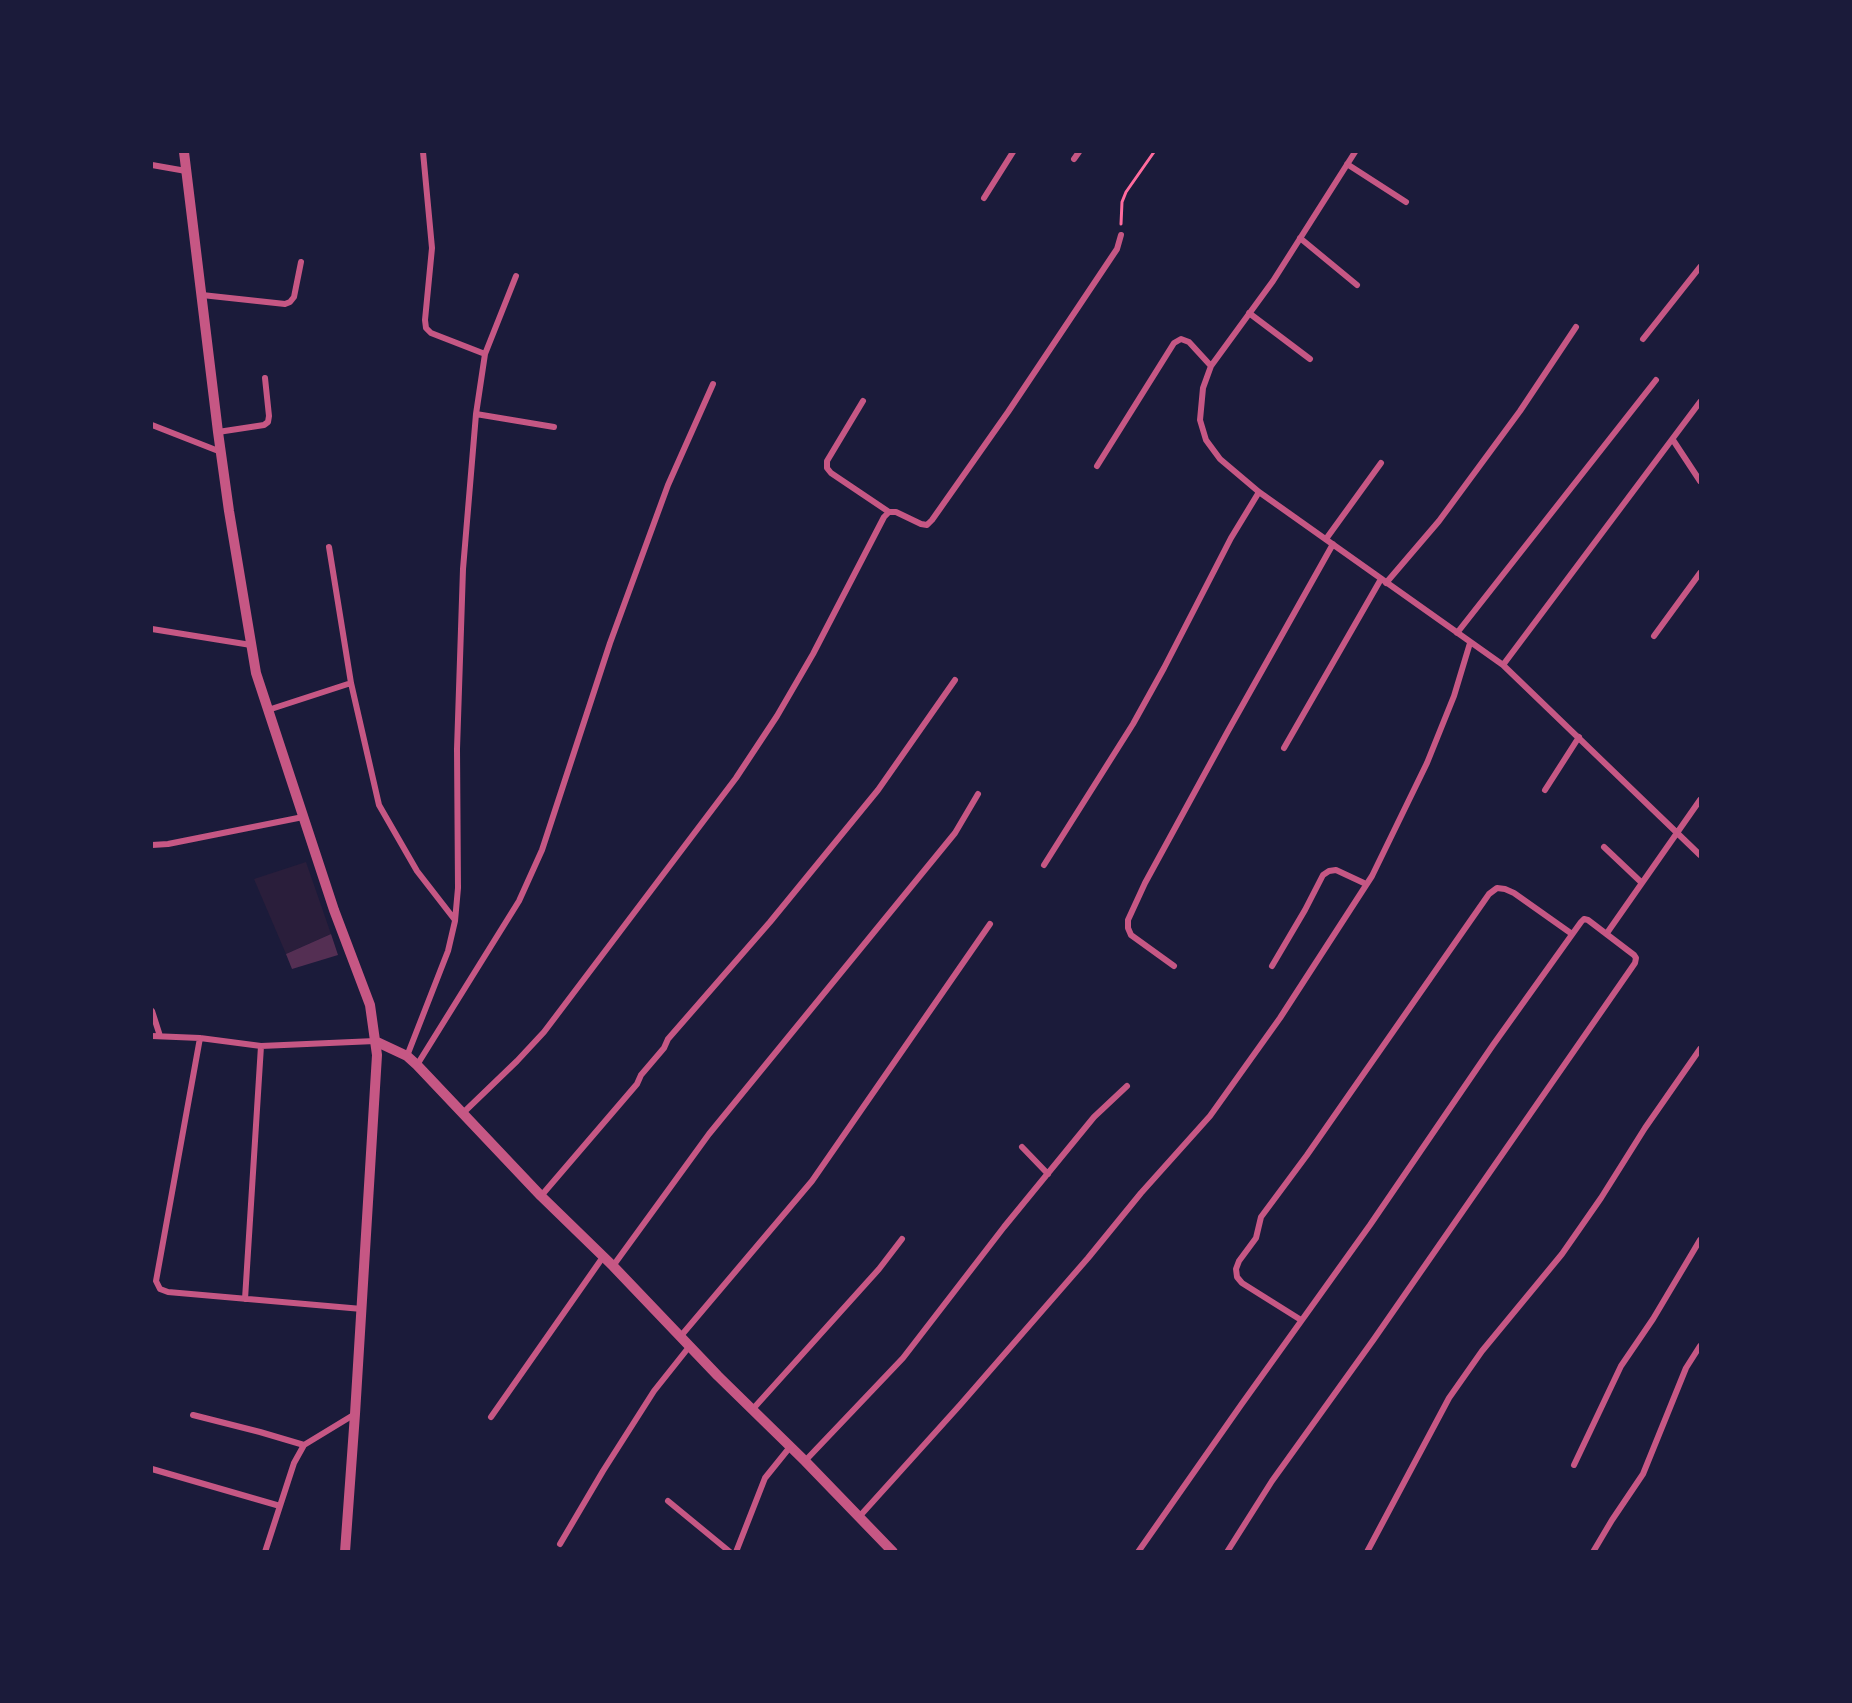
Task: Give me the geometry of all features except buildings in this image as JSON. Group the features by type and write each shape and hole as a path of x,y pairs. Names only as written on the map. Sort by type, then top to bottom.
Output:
{"street":[{"path":"184,152 218,432 256,673 334,910 370,1005 378,1067 345,1551"},
{"path":"423,152 432,248 426,328 431,333 485,354"},
{"path":"984,198 1013,152"},
{"path":"1074,159 1079,152"},
{"path":"1355,152 1273,281 1211,366 1203,388 1200,420 1206,440 1220,459 1259,492 1503,665 1701,855"},
{"path":"1347,164 1406,201"},
{"path":"152,165 186,171"},
{"path":"863,401 827,460 827,468 889,512 896,512 927,525 1008,412 1117,249 1121,235"},
{"path":"1300,238 1357,285"},
{"path":"202,295 290,303 294,297 301,262"},
{"path":"1643,339 1701,267"},
{"path":"407,1056 448,951 455,921 458,888 457,749 463,568 476,414 485,354 516,276"},
{"path":"1249,313 1310,359"},
{"path":"1284,748 1384,581 1439,521 1520,411 1576,327"},
{"path":"1096,466 1174,344 1181,339 1189,342 1211,366"},
{"path":"218,432 264,425 268,422 265,378"},
{"path":"1456,633 1656,380"},
{"path":"417,1065 519,901 542,850 606,655 664,495 713,384"},
{"path":"1503,665 1701,402"},
{"path":"476,414 554,427"},
{"path":"152,425 221,452"},
{"path":"1673,440 1701,481"},
{"path":"1326,539 1381,463"},
{"path":"1044,865 1133,724 1231,538 1259,492"},
{"path":"463,1113 518,1061 544,1032 736,778 777,716 813,654 884,517 889,512"},
{"path":"1174,966 1131,935 1128,920 1228,730 1333,544"},
{"path":"329,547 351,683 379,805 417,871 455,921"},
{"path":"1654,636 1701,573"},
{"path":"152,629 251,645"},
{"path":"859,1517 968,1397 1141,1193 1210,1116 1280,1018 1366,884 1426,763 1454,696 1470,643"},
{"path":"541,1196 637,1084 641,1075 664,1048 668,1039 770,922 878,790 955,680"},
{"path":"268,710 351,683"},
{"path":"1545,790 1579,737"},
{"path":"613,1266 709,1134 956,832 978,794"},
{"path":"1607,933 1701,800"},
{"path":"152,845 168,844 303,817"},
{"path":"1604,847 1642,883"},
{"path":"1272,966 1323,875 1336,870 1366,884"},
{"path":"1301,1320 1242,1283 1237,1277 1236,1269 1239,1261 1256,1238 1261,1217 1307,1155 1489,894 1497,888 1514,893 1572,933"},
{"path":"1138,1551 1370,1226 1572,933 1584,919 1588,920 1634,955 1635,963 1374,1339 1272,1481 1227,1551"},
{"path":"680,1337 812,1181 990,924"},
{"path":"152,1011 160,1036"},
{"path":"152,1036 200,1038 261,1046 375,1041 407,1056 689,1347 893,1551"},
{"path":"200,1038 156,1281 160,1289 168,1292 362,1309"},
{"path":"244,1299 261,1046"},
{"path":"1367,1551 1449,1398 1482,1351 1562,1254 1645,1128 1701,1049"},
{"path":"805,1461 903,1358 1094,1117 1127,1086"},
{"path":"1022,1147 1048,1174"},
{"path":"752,1410 879,1269 902,1239"},
{"path":"1574,1465 1622,1366 1701,1240"},
{"path":"490,1417 603,1257"},
{"path":"1593,1551 1643,1474 1686,1368 1701,1346"},
{"path":"560,1544 654,1391 689,1347"},
{"path":"265,1551 294,1463 304,1445 356,1414"},
{"path":"193,1415 304,1445"},
{"path":"736,1551 765,1478 790,1447"},
{"path":"152,1469 280,1506"},
{"path":"668,1501 730,1551"}],"path":[{"path":"1121,235 1122,202 1126,192 1154,152"}],"shaded area":[{"path":"306,862 331,934 286,954 254,879"}]}
